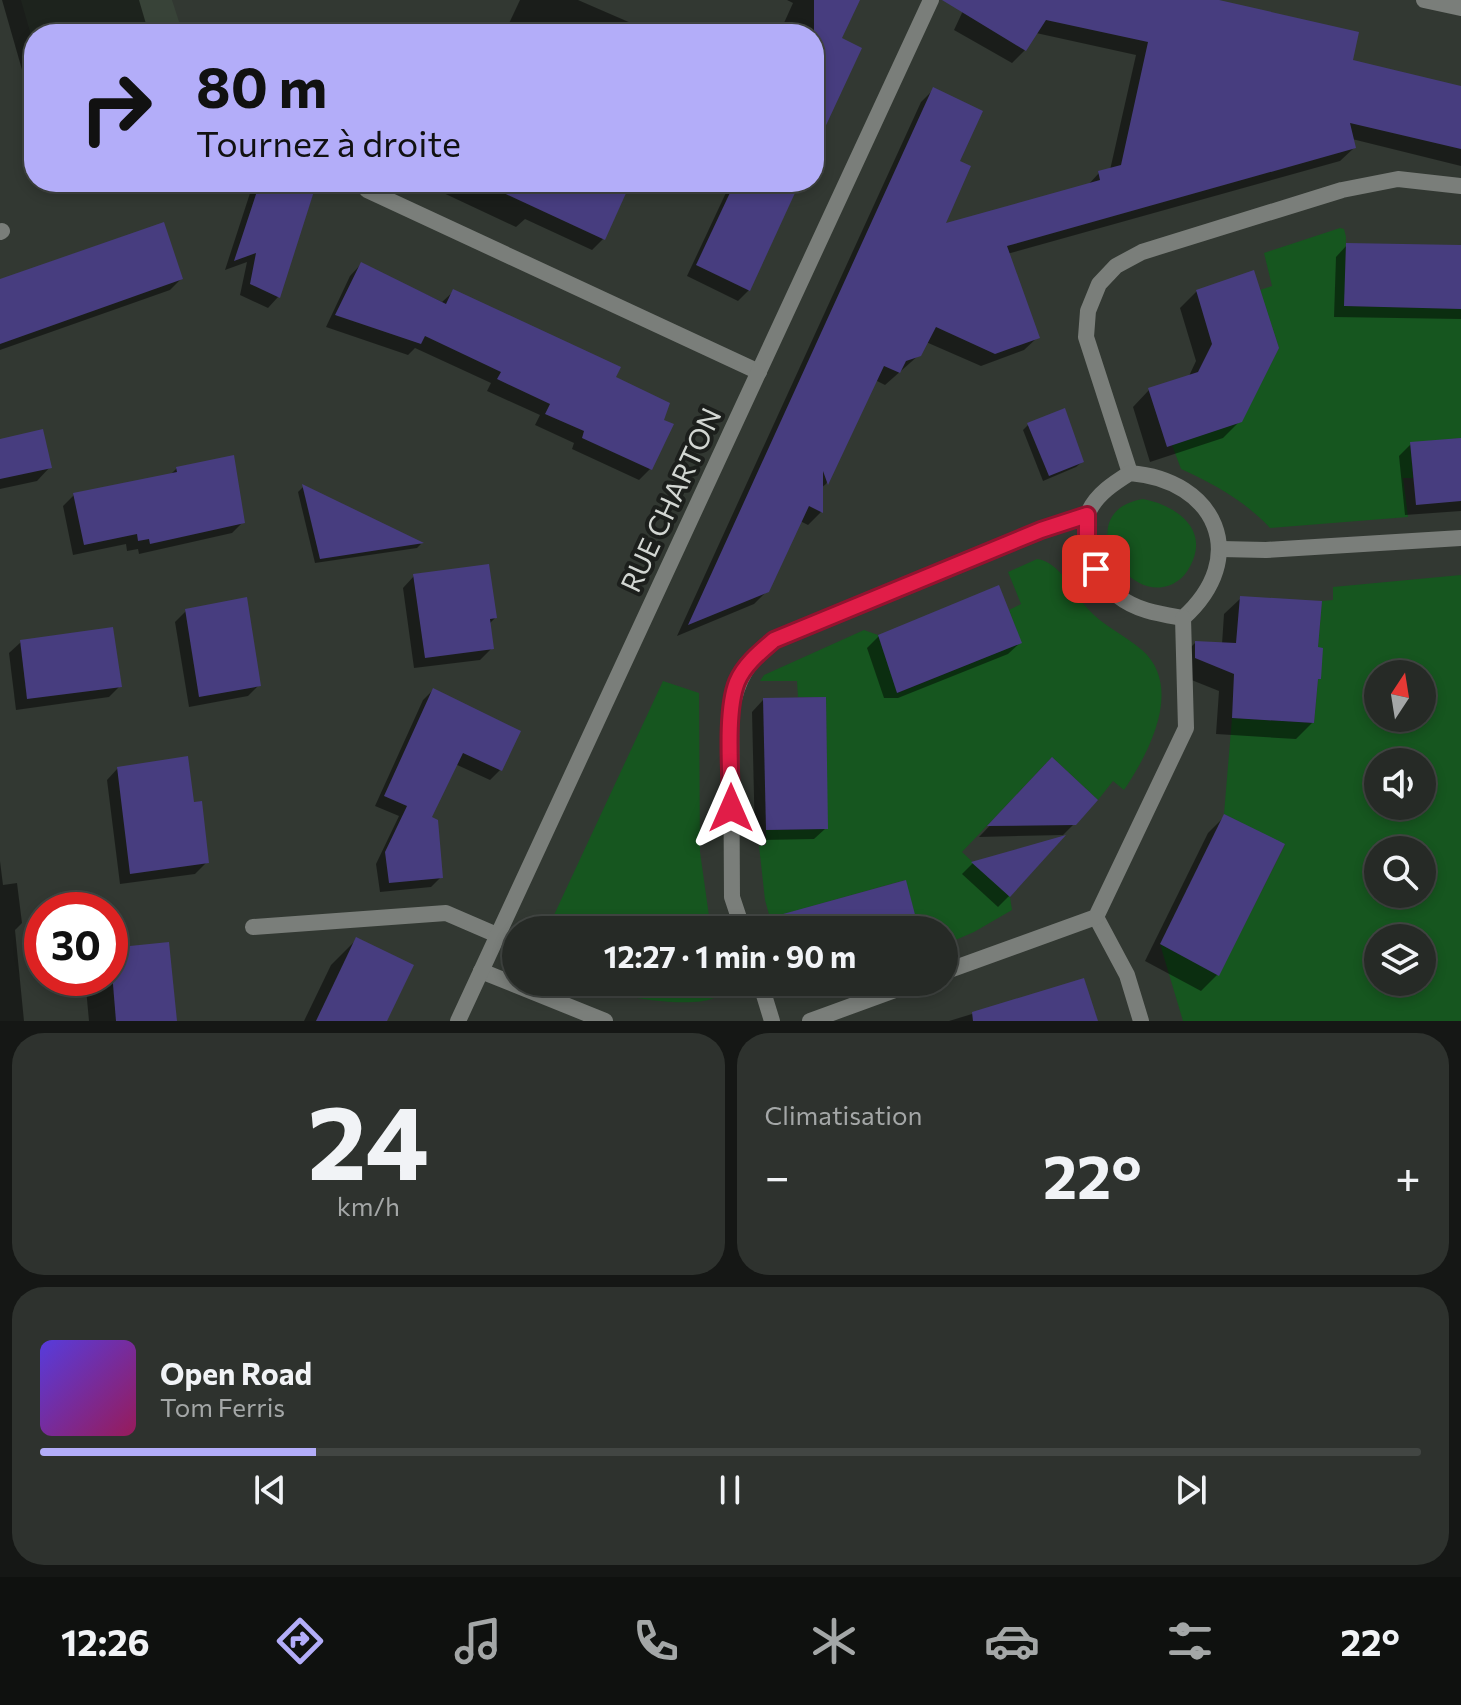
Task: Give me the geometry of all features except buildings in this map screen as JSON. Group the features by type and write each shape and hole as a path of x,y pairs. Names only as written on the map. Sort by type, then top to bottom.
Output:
{"street":[{"name":"RUE CHARTON","path":"458,1021 931,0"},
{"path":"1424,0 1461,8"},
{"path":"1130,473 1086,337 1088,311 1099,284 1116,266 1142,252 1342,190 1398,179 1461,186"},
{"path":"371,192 759,372"},
{"path":"738,916 732,897 731,712 737,683 752,659 774,640 1041,530 1087,515 1111,484 1130,473 1153,475 1178,487 1201,503 1218,529 1221,549 1200,603 1183,618"},
{"path":"1087,515 1087,536 1096,569 1117,596 1145,611 1183,618"},
{"path":"1221,549 1266,550 1461,538"},
{"path":"958,967 1096,917 1186,728 1183,618"},
{"path":"253,927 446,913 497,935"},
{"path":"1096,917 1127,975 1141,1021"},
{"path":"481,971 605,1021"},
{"path":"764,996 772,1021"},
{"path":"810,1021 879,996"}],"shaded area":[{"path":"21,0 172,0 180,24 28,24"}],"green space":[{"path":"1344,229 1346,237 1345,306 1461,309 1461,438 1410,443 1413,478 1403,478 1408,517 1270,528 1228,494 1181,469 1172,445 1241,422 1279,348 1260,290 1272,286 1264,253"},
{"path":"1143,499 1175,511 1184,518 1195,536 1196,548 1188,571 1179,580 1161,587 1142,584 1126,574 1114,558 1108,540 1109,522 1120,508"},
{"path":"1037,559 1053,566 1094,615 1142,650 1154,665 1160,682 1158,720 1143,758 1124,790 1113,781 1098,800 1052,757 962,852 1010,897 1012,910 958,939 958,916 915,916 905,880 769,916 759,846 766,845 766,830 827,829 826,697 798,697 797,681 760,681 764,675 864,630 878,635 898,693 1021,643 1009,610 1021,604 1008,572"},
{"path":"1461,575 1461,1021 1183,1021 1160,944 1219,975 1285,845 1224,814 1232,718 1314,723 1318,679 1321,679 1318,647 1322,601 1333,600 1333,587"},
{"path":"663,681 699,693 700,852 709,916 554,916"},
{"path":"624,996 716,996 686,1002"}],"route":[{"path":"731,808 731,712 737,683 752,659 774,640 1041,530 1087,515 1087,536 1096,569"}]}
